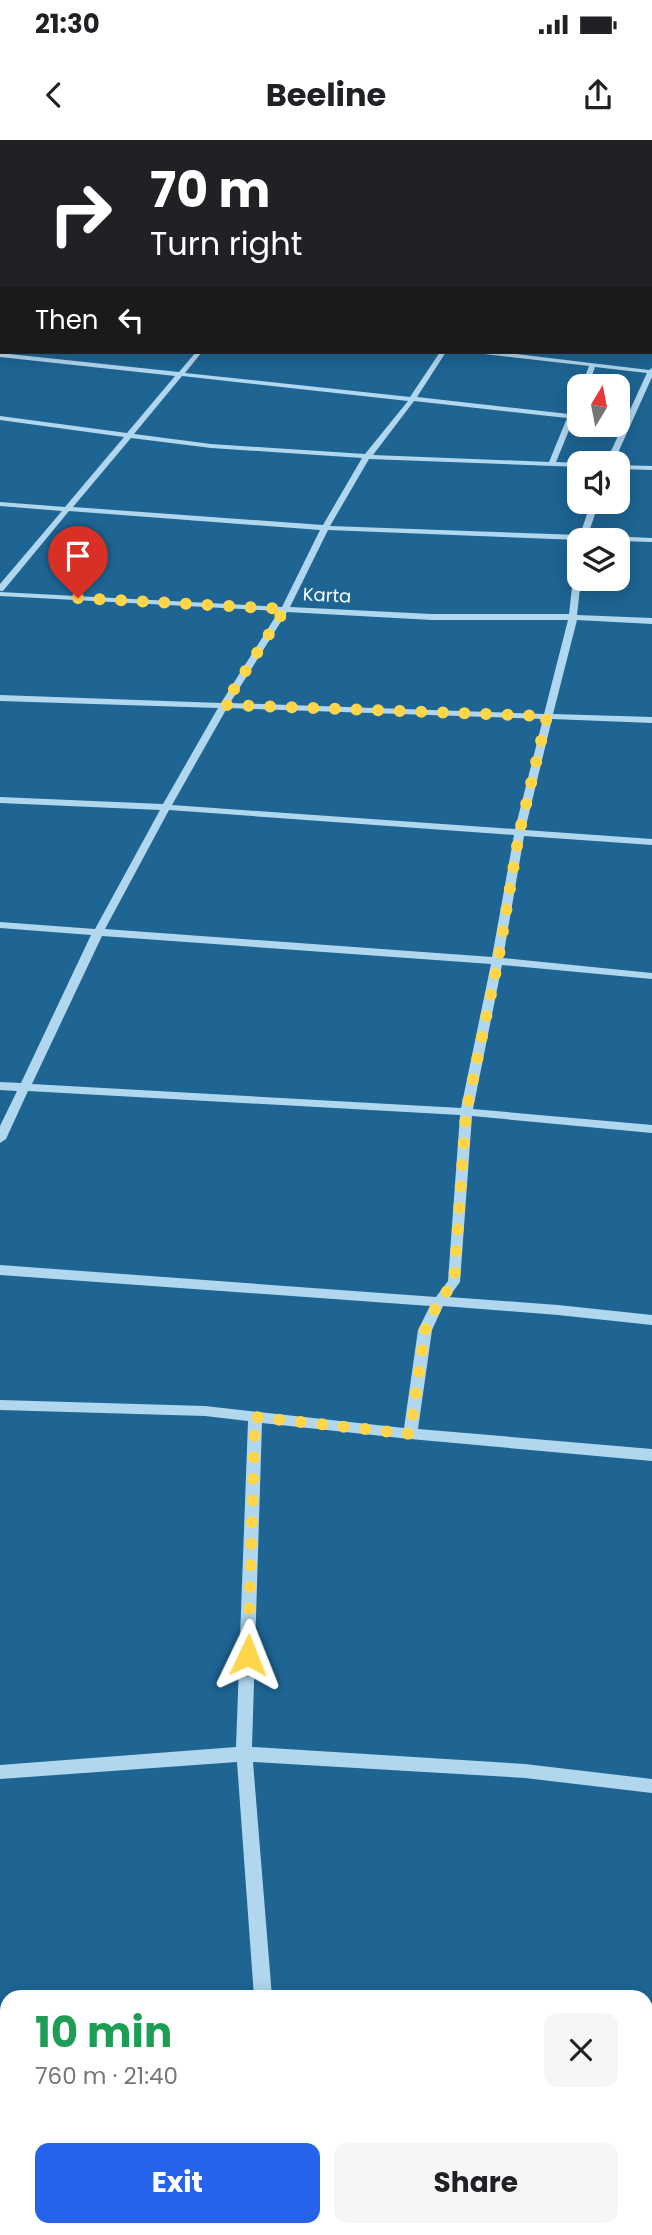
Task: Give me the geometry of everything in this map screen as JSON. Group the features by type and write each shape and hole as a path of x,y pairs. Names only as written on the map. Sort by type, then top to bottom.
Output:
{"street":[{"path":"0,591 197,354"},
{"path":"0,1139 98,932 166,807 224,705 285,609 325,528 367,457 412,400 442,354"},
{"path":"502,354 652,371 615,451"},
{"path":"0,355 567,416"},
{"path":"589,374 593,364"},
{"path":"0,418 211,446 367,457 567,465"},
{"path":"552,464 567,428"},
{"path":"630,467 652,468"},
{"path":"0,504 325,528 567,538"},
{"path":"630,540 652,540"},
{"name":"Karta","path":"0,591 432,617 573,617 652,621"},
{"path":"410,1434 425,1330 438,1303 454,1282 466,1112 498,961 519,834 573,617 576,591"},
{"path":"0,698 652,720"},
{"path":"0,800 166,807 652,842"},
{"path":"0,925 329,951 498,961 652,976"},
{"path":"0,1086 466,1112 652,1129"},
{"path":"0,1270 558,1310 652,1320"},
{"path":"0,1405 205,1411 410,1434 652,1455"},
{"path":"255,1417 244,1754 262,1990"},
{"path":"0,1772 244,1754 525,1771 652,1786"}],"route":[{"path":"78,598 285,609 224,705 547,716 519,834 498,961 466,1112 454,1282 438,1303 425,1330 410,1434 255,1417 248,1655"}]}
